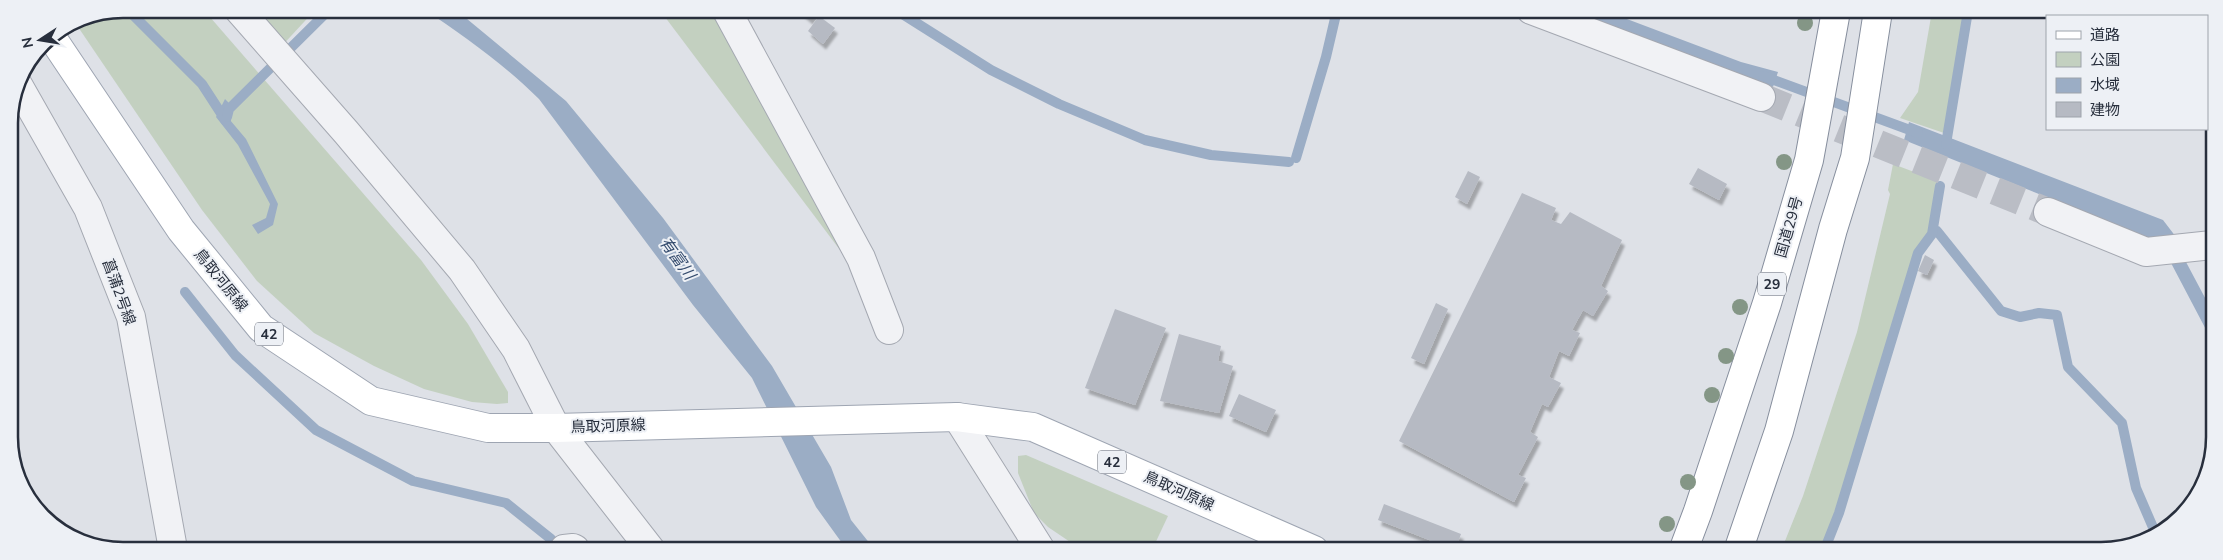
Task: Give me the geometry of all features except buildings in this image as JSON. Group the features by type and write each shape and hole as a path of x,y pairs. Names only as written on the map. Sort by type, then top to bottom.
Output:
{"main road":[{"name":"国道29号","path":"1686,542 1767,303 1809,160 1835,18"},
{"path":"1741,542 1779,431 1833,229 1855,158 1877,18"},
{"name":"鳥取河原線","path":"65,57 181,230 261,328 371,401 488,428 556,428 900,417 957,417 1033,427 1296,542"}],"street":[{"path":"246,18 346,132 462,270 516,349 556,428 645,542"},
{"path":"731,18 861,258 888,330"},
{"path":"1552,18 1761,97"},
{"name":"菖蒲2号線","path":"22,92 88,208 131,317 173,542"},
{"path":"2048,212 2146,252 2206,246"},
{"path":"957,417 1036,542"}],"green space":[{"path":"116,18 211,18 421,260 468,324 508,392 508,403 472,402 424,389 374,366 314,333 257,281 202,210 78,27 89,23"},
{"path":"256,18 308,18 279,49"},
{"path":"666,18 715,18 722,28 846,258"},
{"path":"1931,18 1965,18 1944,133 1900,118 1918,92"},
{"path":"1893,164 1938,181 1930,233 1917,252 1838,510 1826,542 1785,542 1803,496 1857,332 1890,194 1888,190"},
{"path":"1026,455 1168,516 1156,542 1070,542 1048,527 1034,513 1018,473 1018,456"}],"water":[{"name":"有富川","path":"437,18 466,18 566,101 663,218 772,366 831,467 851,520 869,542 841,542 816,507 752,378 693,305 539,99 526,86"},
{"path":"1572,18 1624,18 1741,62 1778,72 1772,90"},
{"path":"225,99 234,108 230,120 246,139 278,204 273,225 258,234 252,225 266,218 270,204 238,145 216,117"},
{"path":"1909,122 2163,220 2176,237 2186,262 2206,300 2206,330 2171,263 2151,239 1904,140"}],"waterway":[{"path":"136,18 202,84 226,121"},
{"path":"227,117 229,109 321,18"},
{"path":"909,18 991,70 1059,104 1145,140 1211,155 1289,162"},
{"path":"1296,158 1326,57 1335,18"},
{"path":"1946,144 1967,18"},
{"path":"1763,76 1918,133"},
{"path":"1828,542 1839,513 1918,253 1932,234 1940,186"},
{"path":"1937,231 2001,311 2020,317 2039,313 2057,315 2068,367 2122,423 2136,488 2153,528"},
{"path":"185,292 235,355 316,430 413,481 506,503 551,539"}],"tunnel":[{"path":"1761,97 2048,212"}]}
